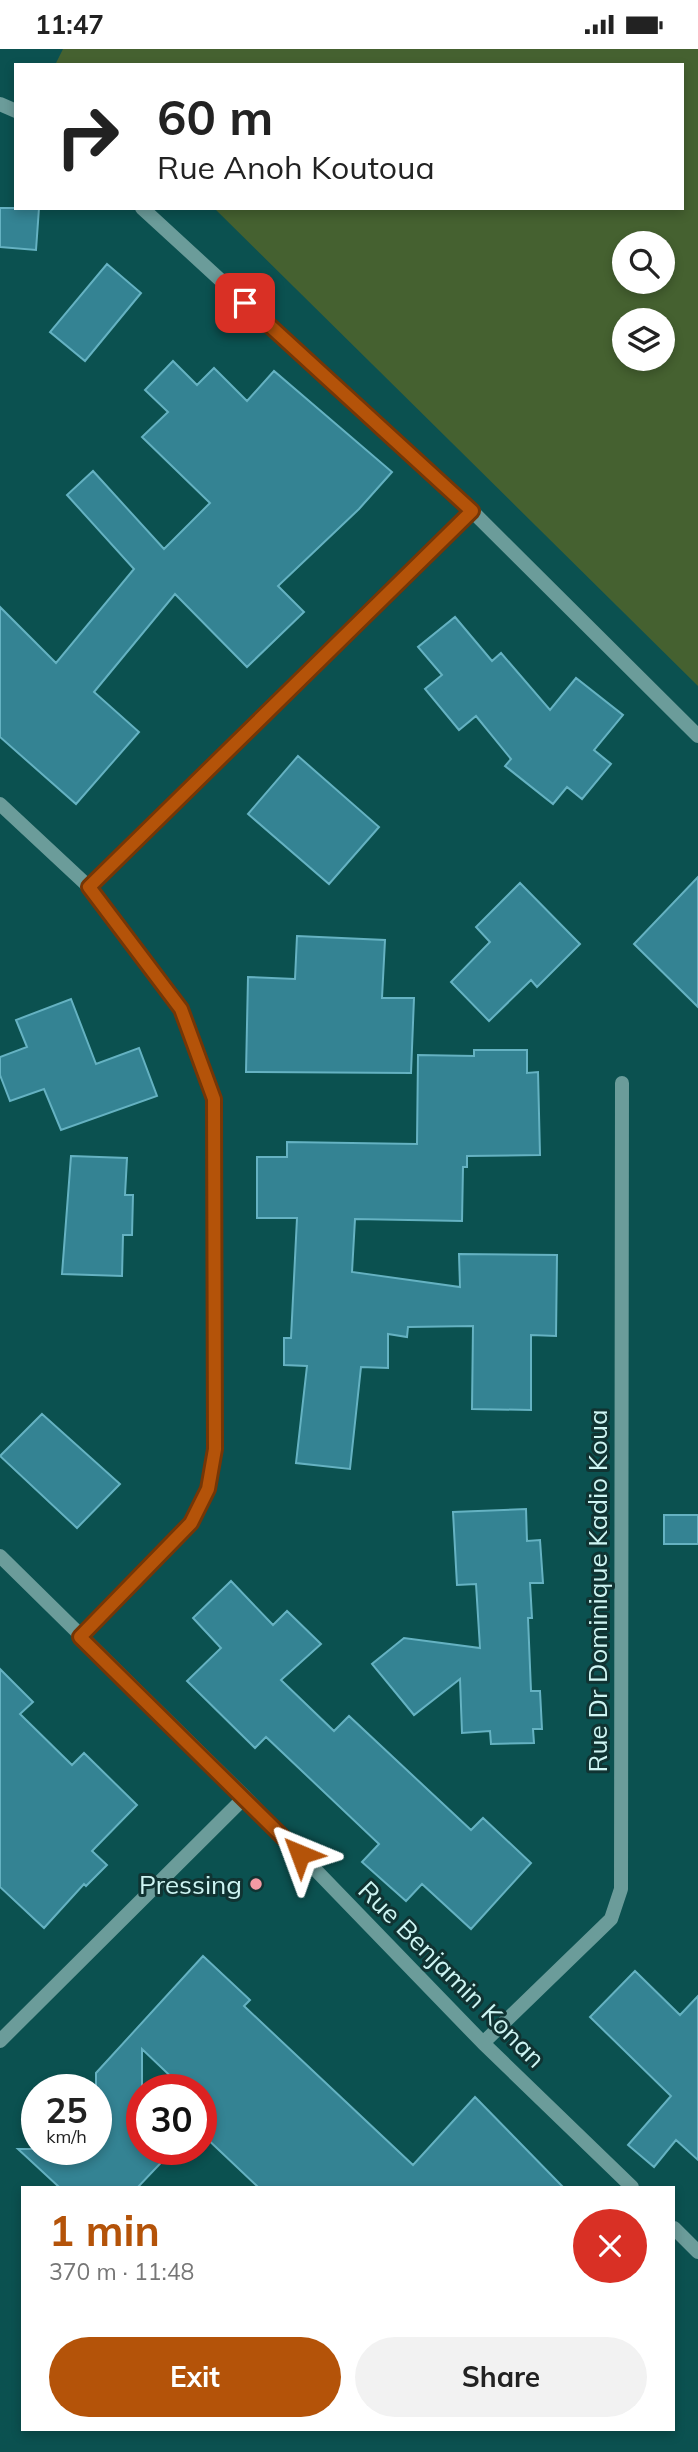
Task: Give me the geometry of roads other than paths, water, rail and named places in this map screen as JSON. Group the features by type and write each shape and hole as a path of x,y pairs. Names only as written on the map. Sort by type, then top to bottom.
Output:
{"street":[{"path":"144,210 472,511 698,736"},
{"path":"89,887 472,511"},
{"path":"0,804 89,887 181,1009 214,1099 215,1449 208,1489 191,1523 80,1637"},
{"name":"Rue Dr Dominique Kadio Koua","path":"483,2042 611,1919 621,1889 622,1083"},
{"name":"Rue Benjamin Konan","path":"0,1556 245,1797 483,2042 631,2186"},
{"path":"0,2041 245,1797"},
{"path":"675,2229 698,2252"}],"place":[{"name":"Pressing","path":"256,1884"}]}
